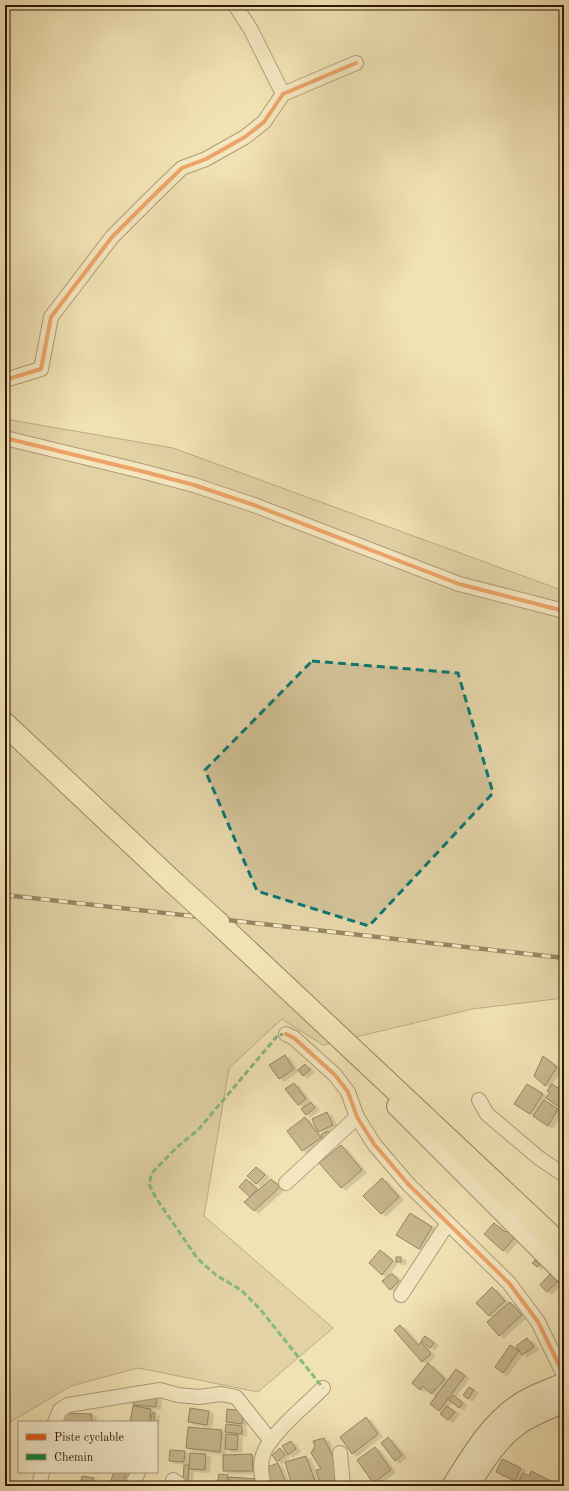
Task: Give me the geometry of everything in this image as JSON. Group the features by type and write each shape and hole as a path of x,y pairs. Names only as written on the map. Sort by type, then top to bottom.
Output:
{"highway":[{"path":"5,724 564,1248"}],"street":[{"path":"235,5 251,30 282,94"},
{"path":"5,380 41,369 51,317 117,232 182,168 206,159 244,137 264,122 282,94 356,63"},
{"path":"5,438 194,485 261,508 459,584 564,611"},
{"path":"315,1016 350,1057 564,1273"},
{"path":"286,1034 294,1038 335,1075 348,1092 357,1117 374,1144 408,1184 509,1283 522,1298 538,1322 564,1375"},
{"path":"479,1100 487,1114 539,1158 564,1175"},
{"path":"286,1183 357,1117"},
{"path":"401,1295 448,1223"},
{"path":"452,1486 481,1441 500,1419 520,1403 564,1383"},
{"path":"264,1486 261,1467 263,1454 271,1440 323,1388"},
{"path":"55,1421 60,1410 68,1405 160,1390 178,1395 199,1397 221,1394 236,1397 271,1440"},
{"path":"469,1486 495,1448 516,1426 542,1412 564,1403"},
{"path":"340,1453 343,1486"},
{"path":"39,1486 42,1473"},
{"path":"132,1486 138,1473"}],"highlighted area":[{"path":"312,661 458,673 493,793 369,926 257,891 205,770"}],"shaded area":[{"path":"5,419 173,448 564,591 564,998 472,1009 323,1045 282,1019 229,1068 204,1216 333,1328 258,1392 138,1368 71,1386 5,1425"}],"building":[{"path":"285,1055 294,1069 279,1079 269,1065"},
{"path":"543,1056 557,1067 545,1086 534,1076"},
{"path":"305,1064 310,1070 303,1076 298,1070"},
{"path":"294,1083 306,1099 298,1105 285,1089"},
{"path":"527,1084 543,1094 530,1114 514,1104"},
{"path":"552,1084 564,1092 564,1100 559,1107 546,1098 550,1092 547,1091"},
{"path":"544,1100 558,1109 548,1126 533,1116"},
{"path":"311,1102 315,1108 306,1115 301,1109"},
{"path":"327,1112 333,1125 318,1132 312,1119"},
{"path":"305,1117 321,1138 302,1151 287,1131"},
{"path":"328,1131 331,1136 324,1141 321,1135"},
{"path":"341,1145 362,1170 341,1188 319,1163"},
{"path":"256,1167 265,1175 256,1184 247,1176"},
{"path":"382,1178 399,1197 381,1214 363,1196"},
{"path":"246,1179 257,1189 250,1197 239,1187"},
{"path":"271,1179 280,1187 254,1211 244,1202"},
{"path":"410,1213 432,1227 419,1249 396,1235"},
{"path":"494,1223 505,1232 508,1229 516,1236 503,1251 484,1234"},
{"path":"380,1250 393,1261 382,1275 369,1263"},
{"path":"396,1257 401,1257 401,1262 396,1262"},
{"path":"535,1260 540,1264 537,1267 532,1263"},
{"path":"392,1273 399,1281 390,1290 382,1281"},
{"path":"551,1273 558,1281 547,1292 540,1285"},
{"path":"492,1287 505,1301 489,1316 476,1303"},
{"path":"510,1302 522,1315 499,1336 487,1322"},
{"path":"400,1325 418,1345 421,1342 431,1354 422,1362 394,1330"},
{"path":"425,1336 434,1343 430,1348 421,1341"},
{"path":"527,1338 534,1347 522,1355 516,1346"},
{"path":"510,1345 519,1351 503,1373 495,1367"},
{"path":"428,1363 445,1379 431,1394 423,1386 420,1390 412,1383"},
{"path":"456,1369 465,1376 439,1411 430,1404"},
{"path":"469,1387 474,1390 468,1399 463,1395"},
{"path":"134,1395 157,1397 156,1407 133,1405"},
{"path":"453,1395 463,1403 459,1408 449,1400"},
{"path":"133,1406 151,1409 149,1421 130,1421"},
{"path":"447,1406 455,1412 448,1420 440,1414"},
{"path":"190,1408 209,1411 207,1425 188,1422"},
{"path":"227,1409 244,1411 242,1424 226,1422"},
{"path":"61,1413 92,1414 91,1421 61,1421"},
{"path":"152,1413 155,1413 154,1421 151,1421"},
{"path":"366,1417 378,1434 352,1454 340,1437"},
{"path":"226,1424 242,1426 242,1434 225,1432"},
{"path":"188,1427 222,1430 220,1452 186,1448"},
{"path":"226,1434 238,1435 237,1450 225,1449"},
{"path":"388,1437 402,1455 395,1461 381,1443"},
{"path":"324,1438 334,1459 337,1480 332,1486 321,1486 316,1470 321,1469 311,1453 315,1446 313,1441"},
{"path":"291,1441 296,1449 288,1455 282,1446"},
{"path":"375,1447 391,1470 373,1483 357,1460"},
{"path":"280,1448 285,1455 277,1462 272,1455"},
{"path":"170,1450 185,1451 184,1462 169,1461"},
{"path":"190,1453 206,1454 205,1470 189,1469"},
{"path":"252,1454 253,1471 223,1471 223,1455"},
{"path":"306,1456 315,1481 299,1486 292,1486 285,1462"},
{"path":"502,1459 521,1468 515,1481 496,1472"},
{"path":"278,1463 287,1486 272,1486 265,1468"},
{"path":"184,1465 189,1465 188,1480 183,1480"},
{"path":"531,1471 559,1486 517,1485 523,1473 529,1476"},
{"path":"114,1473 127,1473 122,1486 109,1486"},
{"path":"219,1474 228,1475 226,1486 217,1486"},
{"path":"82,1476 94,1478 92,1486 80,1486"},
{"path":"229,1477 258,1479 258,1486 229,1486"}],"railway":[{"path":"5,895 564,958"}],"marked path":[{"path":"286,1034 278,1035 198,1130 177,1147 152,1173 149,1184 156,1198 197,1258 216,1275 241,1290 260,1309 323,1388"}],"cycle path":[{"path":"5,380 41,369 51,317 112,237 182,168 206,159 245,137 264,122 283,94 356,63"},
{"path":"5,438 194,485 254,505 459,584 564,611"},
{"path":"286,1034 294,1038 335,1075 348,1092 357,1117 374,1144 408,1184 509,1283 538,1322 564,1375"}]}
